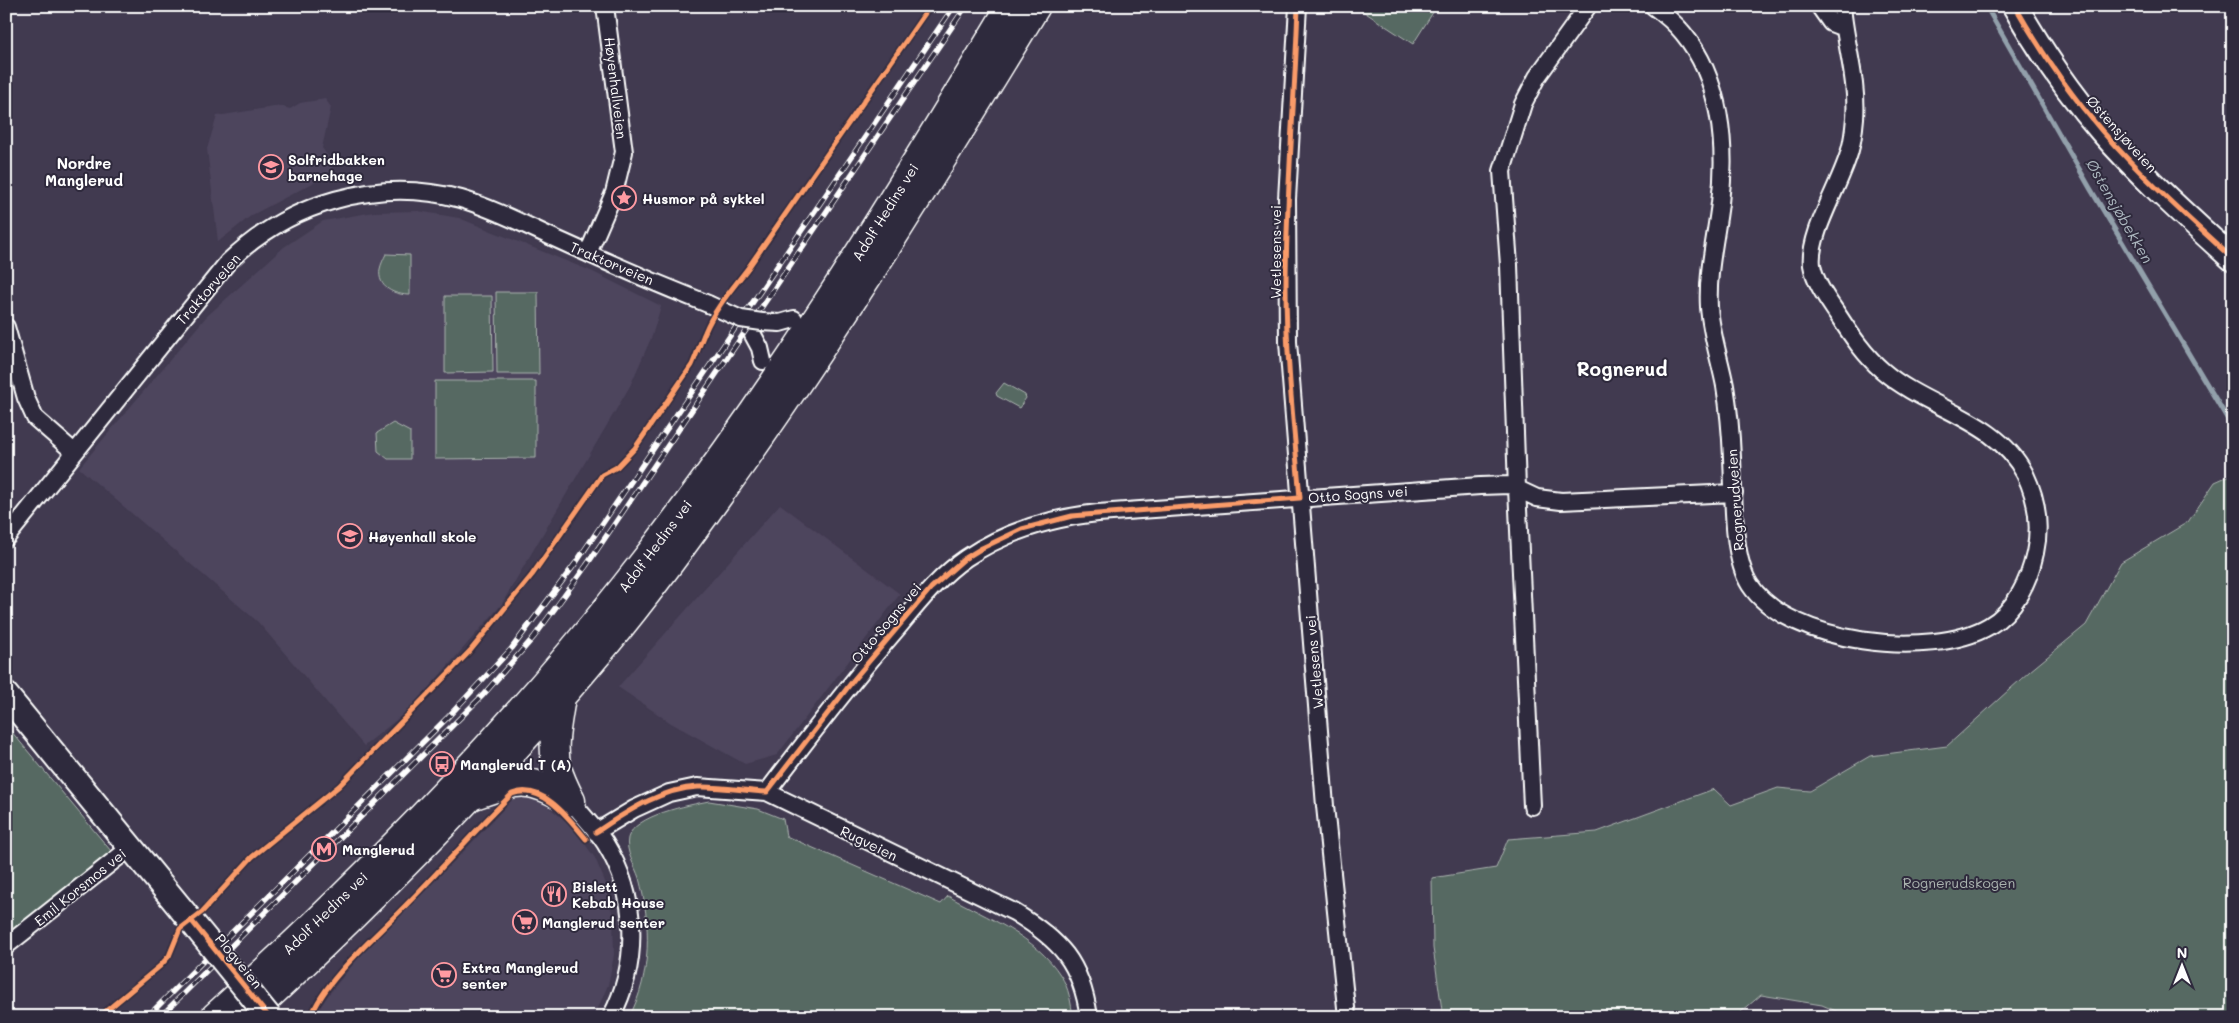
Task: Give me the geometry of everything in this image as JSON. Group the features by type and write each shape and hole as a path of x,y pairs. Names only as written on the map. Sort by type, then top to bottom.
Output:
{"highway":[{"name":"Adolf Hedins vei","path":"215,1017 342,898 489,747 626,586 764,395 857,258 1010,6"},
{"name":"Adolf Hedins vei","path":"246,1017 363,906 470,796 561,696 645,594 793,389 911,209 1036,6"},
{"path":"794,319 823,308"},
{"path":"763,361 764,395"},
{"path":"561,696 554,746 555,758 560,777 571,801"},
{"path":"470,796 522,781 540,785 571,801"}],"street":[{"name":"Høyenhallveien","path":"588,254 614,193 624,152 606,6"},
{"name":"Wetlesens vei","path":"1298,6 1287,190 1286,289 1288,342 1332,878 1347,1017"},
{"path":"1532,806 1509,265 1502,171 1524,104 1537,77 1588,6"},
{"name":"Rognerudveien","path":"1653,6 1684,34 1696,53 1713,94 1720,124 1722,184 1709,279 1709,305 1730,425 1738,550 1744,572 1750,585 1763,600 1790,620 1826,634 1871,641 1936,642 1978,632 1997,621 2013,604 2026,584 2033,565 2038,540 2036,502 2018,463 1996,439 1979,427 1920,396 1886,374 1864,352 1823,293 1816,276 1812,260 1813,251 1850,151 1855,118 1853,81 1842,6"},
{"path":"1819,6 1831,23 1844,28"},
{"name":"Østensjøveien","path":"2014,6 2076,100 2102,131 2163,195 2233,259"},
{"name":"Traktorveien","path":"6,538 228,262 253,240 277,224 320,204 351,196 378,192 404,192 442,195 482,206 588,254 741,319 757,328 763,361"},
{"path":"757,328 794,319"},
{"path":"6,326 26,398 35,418 74,452"},
{"name":"Otto Sogns vei","path":"767,792 855,678 931,588 964,559 982,548 1022,529 1072,516 1480,486 1509,485 1537,498 1561,501 1734,493"},
{"name":"Plogveien","path":"6,695 269,1017"},
{"name":"Rugveien","path":"596,832 634,809 669,792 697,787 767,792 1014,912 1037,926 1066,954 1074,965 1086,997 1089,1017"},
{"path":"571,801 596,832 612,857 622,879 630,916 631,948 626,978 611,1017"},
{"name":"Emil Korsmos vei","path":"6,946 131,847"}],"shaded area":[{"name":"Solfridbakken barnehage","path":"325,99 331,107 322,148 332,162 332,173 252,215 218,242 207,149 217,116 280,106 290,109 300,103"},
{"name":"Høyenhall skole","path":"418,211 459,218 591,271 661,306 652,336 630,386 501,605 411,708 364,746 258,622 79,468 206,317 284,247 323,221 374,212"},
{"path":"780,504 900,594 777,755 745,764 671,723 618,687"},
{"name":"Manglerud senter","path":"520,795 538,799 571,825 595,858 606,884 613,918 614,955 608,985 594,1017 314,1017 329,994 360,956 513,799"}],"green space":[{"path":"1355,6 1437,6 1413,44"},
{"path":"386,254 410,255 410,295 393,292 384,286 381,281 380,269"},
{"path":"496,292 538,292 539,374 497,374"},
{"path":"445,296 492,296 493,372 445,373"},
{"path":"435,381 536,381 536,458 435,459"},
{"path":"1004,383 1025,395 1026,398 1019,408 997,396 996,393"},
{"path":"393,423 410,432 410,459 388,459 378,451 377,433"},
{"name":"Rognerudskogen","path":"2233,474 2233,1017 1850,1017 1822,1005 1761,995 1735,1017 1443,1017 1433,948 1432,878 1496,868 1508,839 1597,832 1714,789 1731,805 1778,788 1810,791 1870,756 1947,746 2030,671 2086,625 2121,562 2188,522 2215,482"},
{"path":"6,725 111,851 6,935"},
{"path":"709,801 758,809 783,819 786,836 941,904 948,896 1010,929 1025,939 1051,962 1064,981 1068,991 1073,1017 629,1017 637,1001 642,984 647,949 647,931 643,895 639,878 629,853 628,838 632,830 651,817 676,808"}],"waterway":[{"name":"Østensjøbekken","path":"1986,6 2090,188 2233,428"}],"railway":[{"path":"147,1017 447,718 512,648 575,564 954,6"},
{"path":"160,1017 483,695 534,637 586,566 966,6"}],"cycle path":[{"path":"99,1017 160,966 169,956 180,929 202,912 252,857 339,786 470,651 532,575 602,475 617,467 635,448 692,365 709,323 719,306 748,268 930,6"},
{"path":"596,832 644,803 670,792 698,787 767,792 855,678 931,588 964,559 982,548 1022,529 1072,516 1300,498 1286,313 1287,216 1298,6"},
{"path":"2015,6 2056,71 2102,131 2149,181 2233,259"},
{"path":"311,1017 325,991 347,964 512,794 534,793 544,797 563,812 586,839"},
{"path":"191,920 269,1017"}],"place":[{"name":"Solfridbakken barnehage","path":"271,167"},
{"name":"Husmor på sykkel","path":"624,198"},
{"name":"Høyenhall skole","path":"350,536"},
{"name":"Manglerud T (A)","path":"442,764"},
{"name":"Manglerud","path":"324,849"},
{"name":"Bislett Kebab House","path":"554,894"},
{"name":"Manglerud senter","path":"525,922"},
{"name":"Extra Manglerud senter","path":"444,975"}],"district":[{"name":"Nordre Manglerud","path":"84,172"},
{"name":"Rognerud","path":"1622,368"}]}
